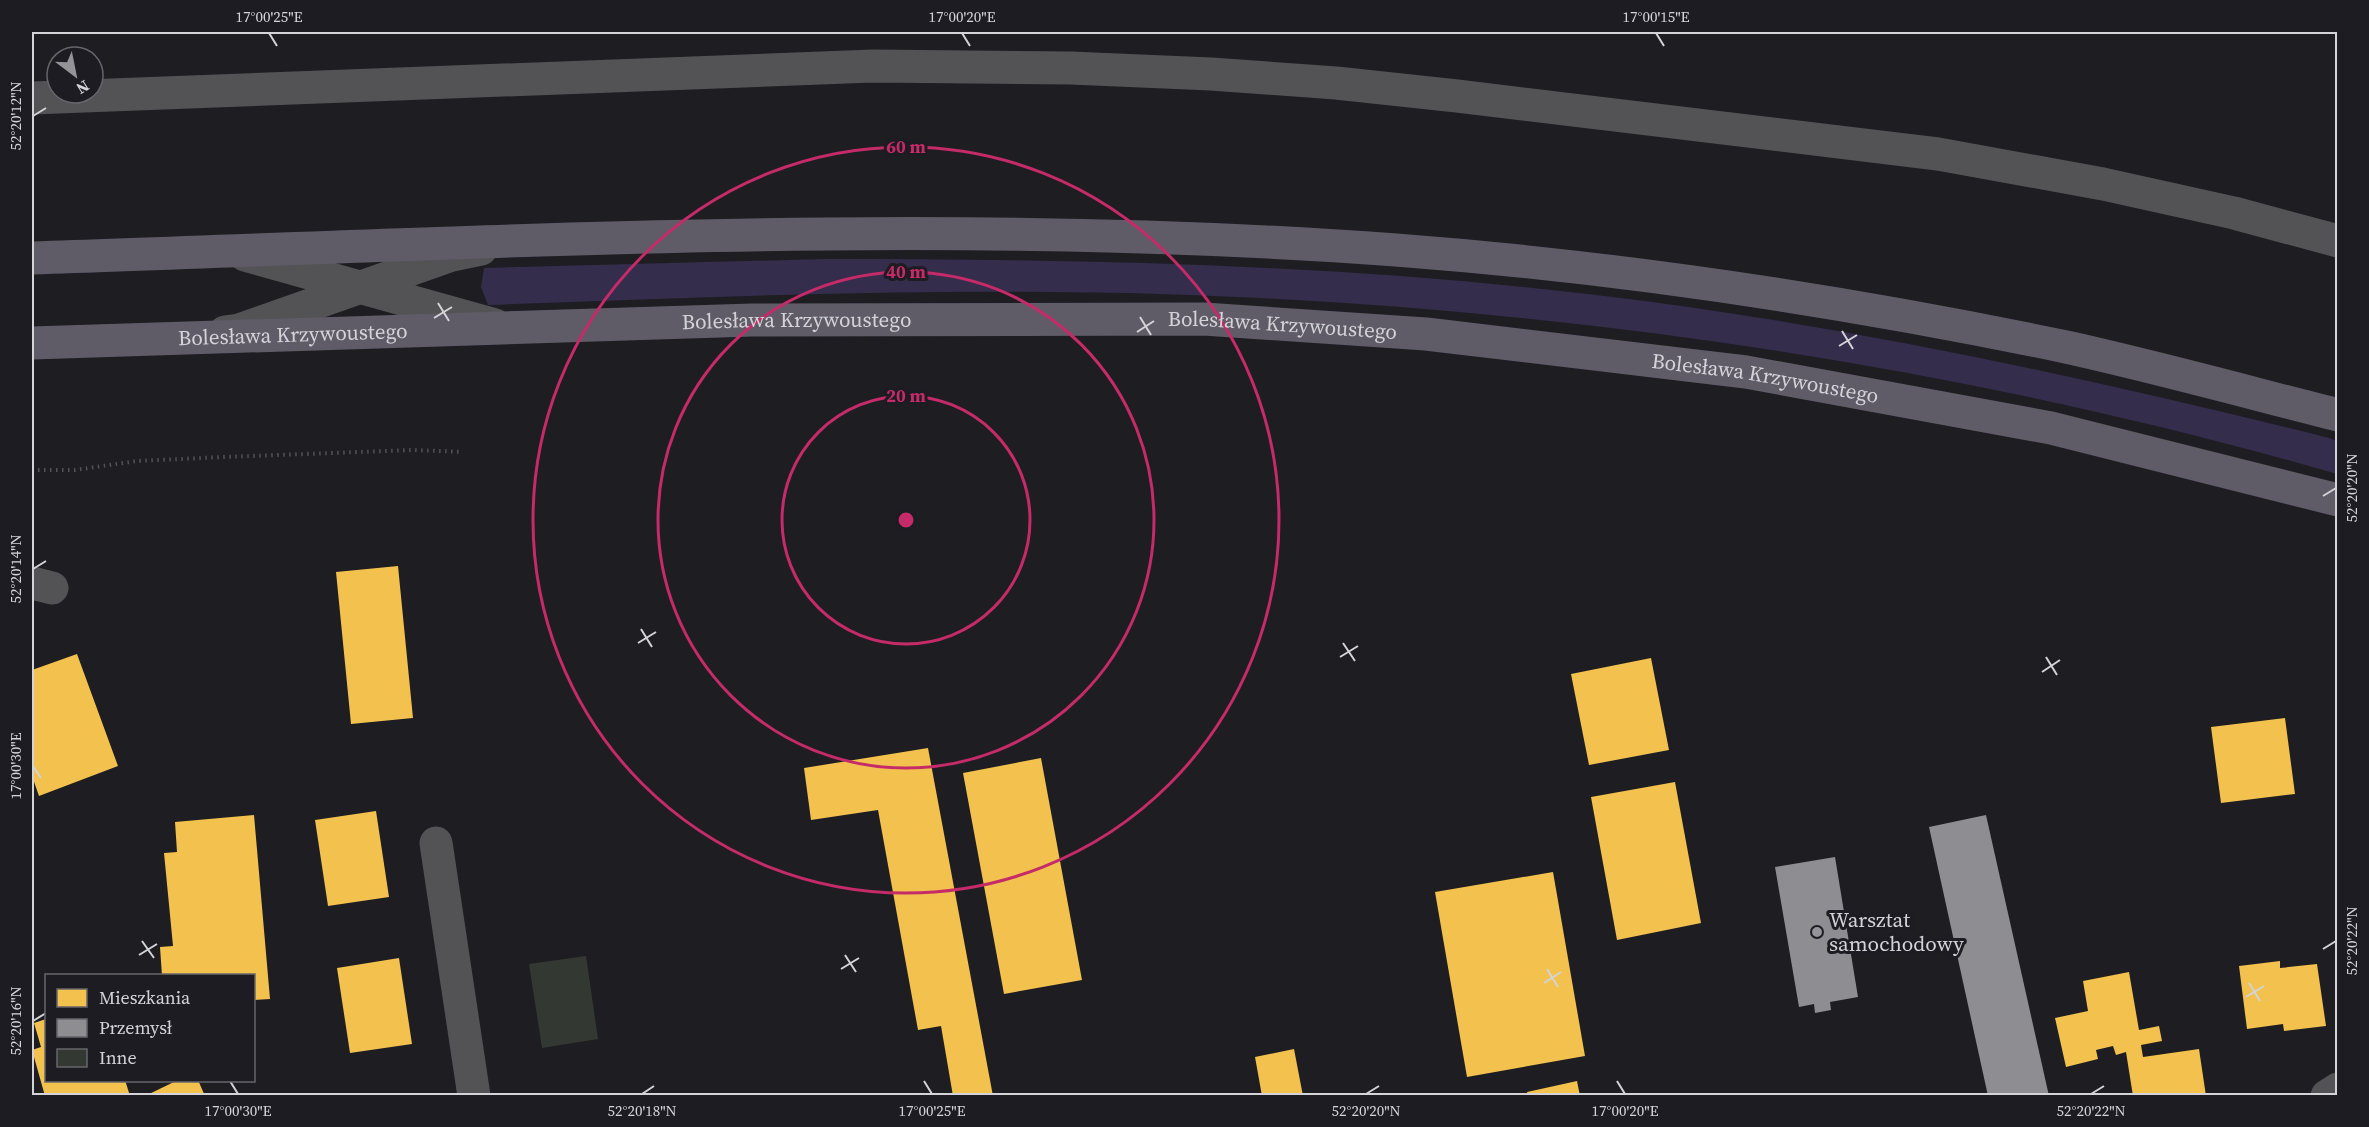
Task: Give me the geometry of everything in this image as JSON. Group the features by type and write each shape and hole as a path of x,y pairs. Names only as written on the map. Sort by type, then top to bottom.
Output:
{"highway":[{"path":"32,258 878,233 1077,235 1231,240 1468,256 1715,284 1911,317 2127,361 2337,415"},
{"name":"Bolesława Krzywoustego","path":"32,342 752,320 1204,319 1426,334 1769,376 2050,428 2337,500"}],"street":[{"path":"32,98 873,66 1071,68 1211,74 1336,83 1457,96 1938,154 2103,184 2234,213 2337,241"},
{"path":"203,336 239,330 452,255 522,242"},
{"path":"219,252 265,259 491,324 518,326"},
{"path":"436,843 474,1095"},
{"path":"2327,1095 2337,1089"}],"path":[{"path":"32,470 75,470 137,461 224,457 413,450 463,452"}],"shaded area":[{"path":"825,259 1014,260 1297,269 1485,283 1674,305 1863,335 1956,353 2143,393 2329,438 2337,441 2337,474 2067,405 1930,377 1793,353 1654,333 1516,317 1377,305 1238,297 1050,292 863,293 488,305 481,287 484,268"}],"building: Mieszkania":[{"path":"398,566 413,718 351,724 336,572"},
{"path":"77,654 118,766 39,796 32,776 32,670"},
{"path":"1651,658 1669,750 1589,765 1571,674"},
{"path":"2285,718 2295,794 2221,803 2211,727"},
{"path":"928,748 993,1096 953,1096 941,1026 918,1030 878,810 811,820 804,768"},
{"path":"1041,758 1082,980 1004,994 963,773"},
{"path":"1675,782 1701,923 1617,940 1591,797"},
{"path":"376,811 389,897 328,906 315,820"},
{"path":"254,815 270,999 255,1000 255,974 162,974 160,947 173,946 164,853 177,852 175,822"},
{"path":"1553,872 1585,1056 1467,1077 1435,892"},
{"path":"399,958 412,1044 350,1053 337,968"},
{"path":"2280,961 2280,968 2317,964 2326,1026 2284,1031 2283,1024 2247,1029 2239,966"},
{"path":"2129,972 2139,1030 2159,1026 2162,1041 2141,1045 2143,1057 2199,1049 2206,1096 2133,1096 2126,1052 2116,1055 2113,1046 2096,1050 2098,1059 2066,1067 2055,1018 2088,1011 2083,981"},
{"path":"45,1019 45,1082 126,1082 130,1096 45,1096 32,1050 41,1047 34,1023"},
{"path":"1294,1049 1303,1096 1262,1096 1255,1057"},
{"path":"1577,1081 1580,1096 1528,1096 1527,1092"},
{"path":"174,1082 199,1082 205,1096 145,1096"}],"building: Przemysł":[{"path":"1986,815 2049,1096 1988,1096 1929,827"},
{"name":"Warsztat samochodowy","path":"1835,857 1858,997 1830,1002 1831,1010 1815,1013 1814,1004 1799,1007 1775,867"}],"building: Inne":[{"path":"586,956 598,1039 542,1048 529,964"}],"place":[{"name":"Warsztat samochodowy","path":"1817,932"}]}
